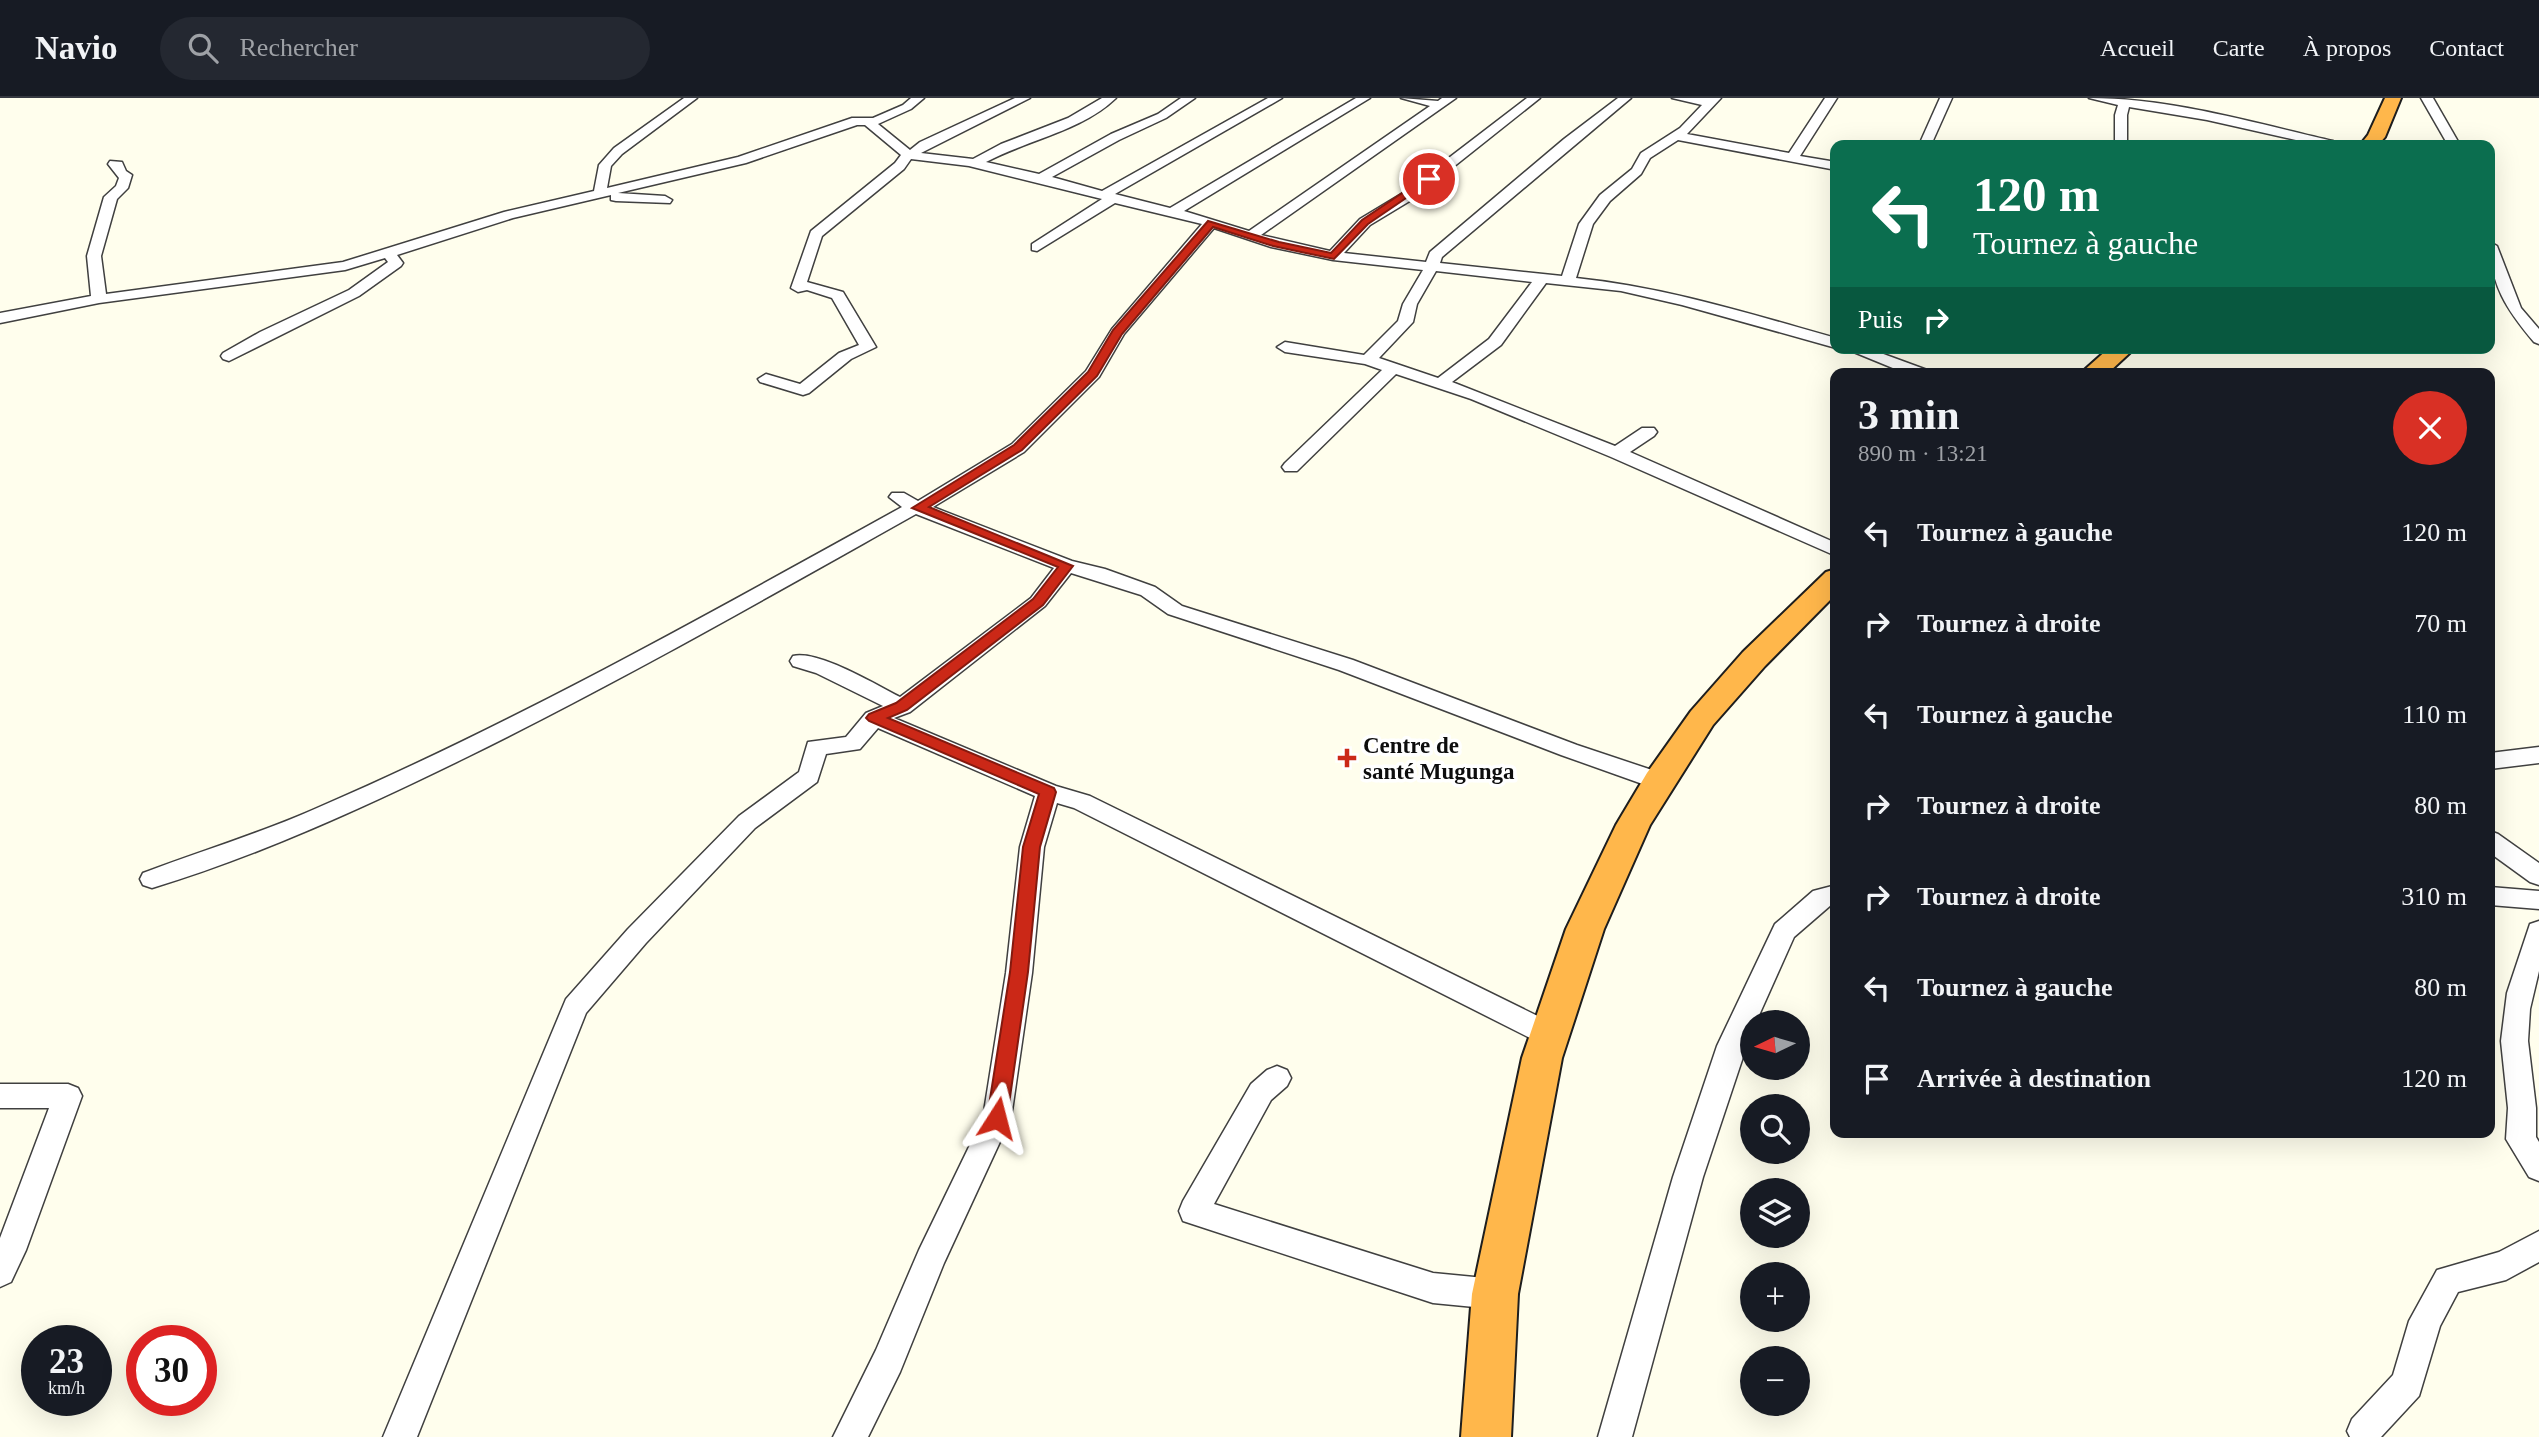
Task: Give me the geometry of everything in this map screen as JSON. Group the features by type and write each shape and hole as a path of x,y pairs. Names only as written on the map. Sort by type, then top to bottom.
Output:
{"highway":[{"path":"2374,140 2393,98"},
{"path":"2099,368 2117,354"},
{"path":"1486,1437 1495,1294 1542,1058 1585,929 1623,844 1659,780 1712,706 1810,601 1830,584"}],"street":[{"path":"598,194 605,165 620,149 691,98"},
{"path":"0,318 99,299 331,268 509,215 742,160 856,121 872,121 906,107 918,98"},
{"path":"766,379 803,390 845,356 868,347 838,295 808,286 798,288 816,234 900,166 910,154 1024,98"},
{"path":"975,163 1005,147 1072,121 1111,98"},
{"path":"1041,178 1162,116 1189,98"},
{"path":"1037,247 1108,196 1276,98"},
{"path":"1173,212 1364,98"},
{"path":"1407,98 1445,102"},
{"path":"1334,256 1365,222 1408,196 1534,98"},
{"path":"1368,360 1405,322 1410,304 1432,266 1435,255 1568,142 1625,98"},
{"path":"1678,98 1713,101"},
{"path":"1793,157 1831,98"},
{"path":"1927,140 1946,98"},
{"path":"2095,98 2207,116 2311,140"},
{"path":"2427,98 2451,140"},
{"path":"1568,280 1577,246 1592,215 1605,198 1637,171 1645,156 1699,118 1713,101"},
{"path":"1250,236 1445,102"},
{"path":"2121,140 2124,103"},
{"path":"872,121 872,126 883,136 910,154 975,163 1041,178 1173,212 1250,236 1334,256 1620,287 1685,301 1830,342"},
{"path":"1676,136 1830,165"},
{"path":"99,299 94,256 111,197 122,188 126,175 120,174 118,165 114,164"},
{"path":"598,194 665,200"},
{"path":"152,879 344,806 489,736 626,666 911,504 1018,448 1093,374 1117,332 1211,223"},
{"path":"229,356 265,335 354,293 396,263 387,252"},
{"path":"2495,260 2514,309 2539,339"},
{"path":"1441,383 1495,342 1542,278"},
{"path":"1284,347 1368,360 1441,383 1541,420 1830,547"},
{"path":"1870,354 1909,368"},
{"path":"1893,368 1900,364"},
{"path":"1291,467 1392,369"},
{"path":"1617,453 1648,432"},
{"path":"911,504 1066,566 1098,573 1148,592 1175,610 1346,665 1569,750 1659,780"},
{"path":"400,1437 575,1007 637,936 747,822 809,776 816,747 852,744 874,718 902,707 1038,602 1066,566"},
{"path":"800,662 824,668 902,707"},
{"path":"874,718 1048,792 1082,802 1550,1035"},
{"path":"2495,760 2539,755"},
{"path":"850,1437 888,1361 930,1260 997,1118 1019,972 1031,847 1048,792"},
{"path":"2495,844 2539,876"},
{"path":"1615,1437 1688,1177 1731,1046 1784,931 1822,898 1830,896"},
{"path":"2495,896 2539,900"},
{"path":"2539,931 2518,996 2515,1031 2515,1057 2524,1120 2521,1139 2539,1168"},
{"path":"1277,1078 1261,1092 1194,1212 1433,1288 1495,1294"},
{"path":"0,1096 68,1096 0,1272"},
{"path":"2364,1431 2407,1384 2425,1321 2448,1280 2506,1265 2539,1245"}],"place":[{"name":"Centre de santé Mugunga","path":"1347,758"}],"route":[{"path":"997,1118 1019,972 1031,847 1048,792 874,718 902,707 1038,602 1066,566 919,508 1018,448 1093,374 1117,332 1211,223 1276,244 1334,256 1365,222 1408,196 1429,179"}]}
